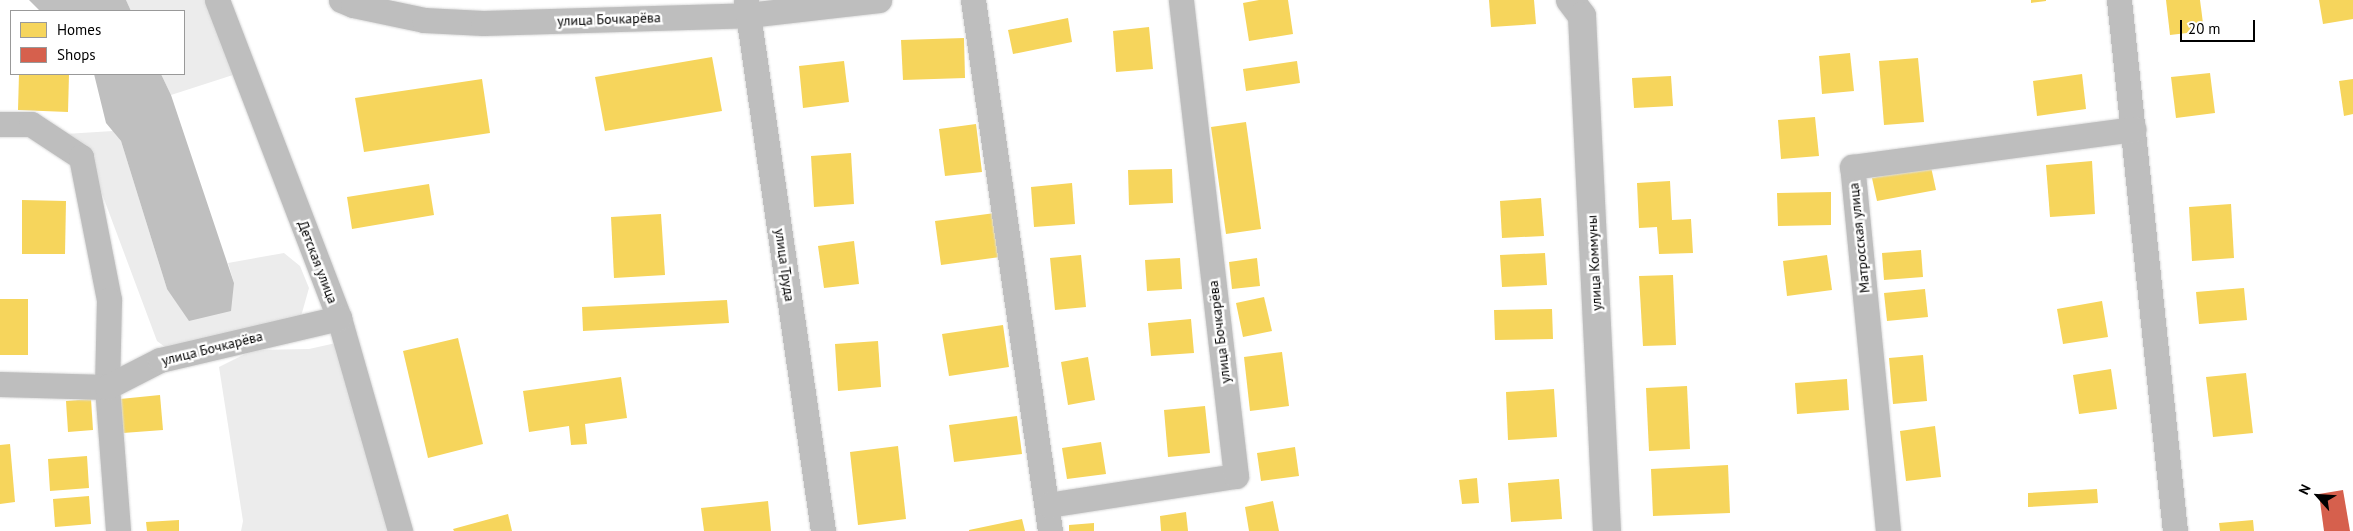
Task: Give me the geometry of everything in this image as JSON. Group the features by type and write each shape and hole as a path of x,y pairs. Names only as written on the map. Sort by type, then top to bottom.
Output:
{"main road":[{"name":"улица Коммуны","path":"1570,0 1582,16 1607,531"}],"street":[{"name":"Детская улица","path":"217,0 339,318 400,531"},
{"name":"улица Бочкарёва","path":"341,0 353,5 424,20 483,23 879,0"},
{"path":"973,0 1048,505 1050,531"},
{"name":"улица Бочкарёва","path":"1048,505 1236,476 1181,0"},
{"path":"2119,0 2175,531"},
{"name":"улица Труда","path":"747,7 823,531"},
{"path":"0,124 32,124 81,157 109,300 107,387 118,531"},
{"name":"Матросская улица","path":"1888,531 1852,167 2133,128"},
{"name":"улица Бочкарёва","path":"0,384 107,387 160,360 339,318"}],"shaded area":[{"path":"29,0 126,0 131,10 39,10"},
{"path":"126,0 208,0 236,74 171,95 161,75 185,75 185,10 131,10"},
{"path":"94,75 161,75 171,95 234,283 231,311 189,321 167,289 121,141 106,123"},
{"path":"113,131 121,141 167,289 234,283 228,263 284,253 300,266 309,288 300,320 169,350 157,341 89,159 65,134"},
{"path":"336,343 389,531 241,531 243,521 219,367 253,350 309,349"}],"building: Homes":[{"path":"1259,0 1288,0 1293,34 1249,41 1243,3"},
{"path":"1489,0 1534,0 1536,24 1491,27"},
{"path":"2031,0 2046,0 2046,1 2031,3"},
{"path":"2166,0 2200,0 2204,31 2170,35"},
{"path":"2319,0 2353,0 2353,19 2323,24"},
{"path":"1068,18 1072,42 1013,54 1008,30"},
{"path":"1149,27 1153,69 1116,72 1113,31"},
{"path":"964,38 965,78 903,80 901,40"},
{"path":"1850,53 1854,91 1822,94 1819,56"},
{"path":"712,57 722,111 605,131 595,77"},
{"path":"1918,58 1924,122 1884,125 1879,61"},
{"path":"844,61 849,102 803,108 799,66"},
{"path":"1297,61 1300,83 1246,91 1243,69"},
{"path":"2210,73 2215,113 2176,118 2171,77"},
{"path":"2082,74 2086,109 2037,116 2033,81"},
{"path":"19,75 69,75 68,112 18,110"},
{"path":"1671,76 1673,106 1634,108 1632,78"},
{"path":"482,79 490,133 364,152 355,98"},
{"path":"2353,79 2353,114 2344,116 2339,81"},
{"path":"1815,117 1819,156 1781,159 1778,120"},
{"path":"1246,122 1261,229 1226,234 1211,127"},
{"path":"976,124 982,172 945,176 939,129"},
{"path":"851,153 854,204 814,207 811,156"},
{"path":"2092,161 2095,214 2050,217 2046,165"},
{"path":"1931,167 1936,190 1877,201 1872,178"},
{"path":"1172,169 1173,203 1129,205 1128,170"},
{"path":"1670,181 1672,220 1691,219 1693,253 1659,254 1657,227 1639,228 1637,183"},
{"path":"1072,183 1075,224 1034,227 1031,187"},
{"path":"429,184 434,215 352,229 347,197"},
{"path":"1831,192 1831,225 1778,226 1777,193"},
{"path":"1541,198 1544,236 1502,238 1500,201"},
{"path":"22,200 66,201 65,254 22,254"},
{"path":"2231,204 2234,258 2192,261 2189,207"},
{"path":"995,213 1000,257 941,265 935,221"},
{"path":"661,214 665,275 614,278 611,217"},
{"path":"854,241 859,284 824,288 818,246"},
{"path":"1921,250 1923,277 1884,280 1882,253"},
{"path":"1545,253 1547,285 1502,287 1500,255"},
{"path":"1081,255 1086,307 1055,310 1050,258"},
{"path":"1827,255 1832,290 1787,296 1783,261"},
{"path":"1180,258 1182,289 1147,291 1145,260"},
{"path":"1257,258 1260,286 1232,289 1229,262"},
{"path":"1673,275 1676,345 1643,346 1639,276"},
{"path":"2244,288 2247,320 2199,324 2196,292"},
{"path":"1925,289 1928,317 1887,321 1884,293"},
{"path":"1264,297 1272,331 1243,337 1236,303"},
{"path":"0,299 28,299 28,355 0,355"},
{"path":"727,300 729,323 583,331 582,307"},
{"path":"2102,301 2108,337 2063,344 2057,309"},
{"path":"1552,309 1553,339 1495,340 1494,310"},
{"path":"1191,319 1194,353 1151,356 1148,323"},
{"path":"1003,325 1009,367 949,376 942,334"},
{"path":"458,338 483,444 428,458 403,351"},
{"path":"878,341 881,387 838,391 835,344"},
{"path":"1282,352 1289,406 1250,411 1244,357"},
{"path":"1923,355 1927,401 1893,404 1889,358"},
{"path":"1088,357 1095,400 1068,405 1061,362"},
{"path":"2111,369 2117,409 2079,414 2073,375"},
{"path":"2246,373 2253,433 2213,437 2206,377"},
{"path":"621,377 627,418 585,424 587,444 571,445 569,426 529,432 523,391"},
{"path":"1847,379 1849,410 1797,414 1795,383"},
{"path":"1687,386 1690,449 1649,451 1646,388"},
{"path":"1554,389 1557,437 1508,440 1506,392"},
{"path":"160,395 163,430 123,433 120,399"},
{"path":"91,399 93,430 68,432 66,401"},
{"path":"1205,406 1210,453 1168,457 1164,410"},
{"path":"1017,416 1022,454 954,462 949,425"},
{"path":"1935,426 1941,477 1906,481 1900,431"},
{"path":"1101,442 1106,474 1067,479 1062,448"},
{"path":"10,444 15,502 0,504 0,445"},
{"path":"898,446 906,519 858,525 850,452"},
{"path":"1295,447 1299,476 1261,481 1257,453"},
{"path":"87,456 89,488 50,491 48,459"},
{"path":"1728,465 1730,513 1653,516 1651,469"},
{"path":"1477,478 1479,503 1462,504 1459,480"},
{"path":"1559,479 1562,519 1511,522 1508,483"},
{"path":"2097,489 2098,503 2028,507 2028,493"},
{"path":"89,496 91,524 55,527 53,499"},
{"path":"768,501 771,531 704,531 701,508"},
{"path":"1273,501 1279,531 1249,531 1245,507"},
{"path":"1186,512 1188,531 1161,531 1160,516"},
{"path":"508,514 512,531 454,531 453,529"},
{"path":"1022,519 1025,531 969,531 969,530"},
{"path":"179,520 179,531 147,531 146,522"},
{"path":"2253,520 2254,531 2220,531 2219,523"},
{"path":"1094,523 1094,531 1069,531 1069,525"}],"building: Shops":[{"path":"2343,490 2350,531 2324,531 2319,494"}]}
